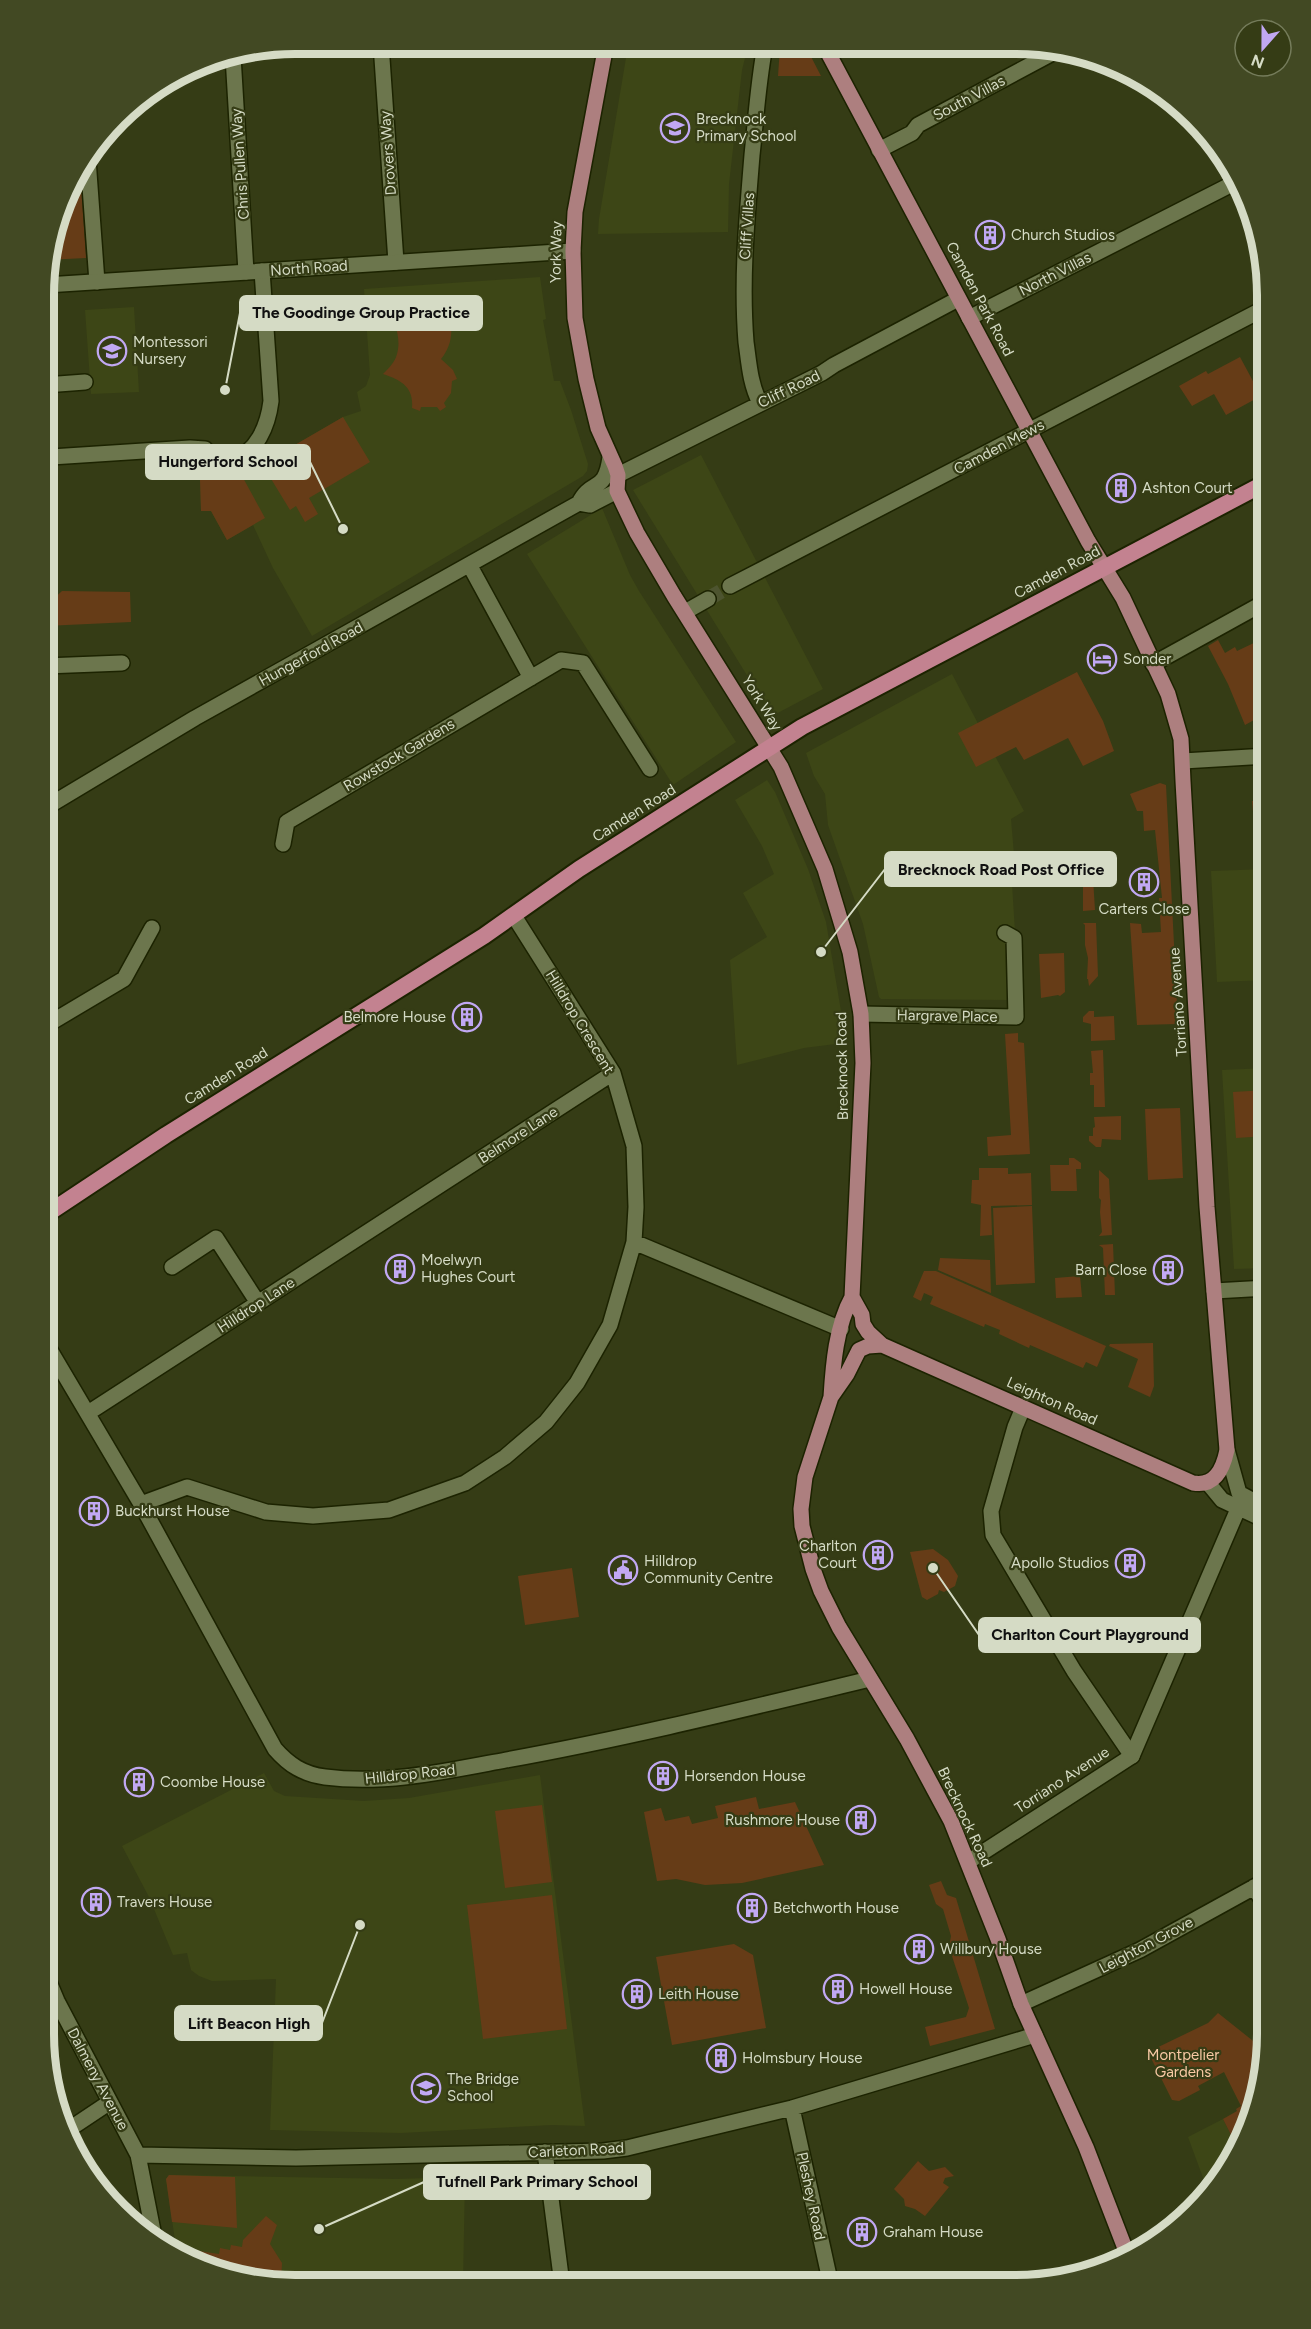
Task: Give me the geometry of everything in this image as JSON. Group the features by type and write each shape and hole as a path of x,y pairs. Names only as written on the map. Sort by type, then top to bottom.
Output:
{"highway":[{"name":"Camden Road","path":"54,1209 142,1150 514,916 579,869 802,727 1257,488"}],"main road":[{"name":"York Way","path":"604,54 574,212 573,251 575,318 598,428 610,457 611,478 637,533 769,748"},
{"name":"Camden Park Road","path":"829,54 1103,568"},
{"name":"Torriano Avenue","path":"1103,568 1123,598 1173,707 1180,734 1214,1291 1227,1450"},
{"name":"Brecknock Road","path":"769,748 781,767 825,869 850,952 861,1014 862,1110 852,1297 845,1309 833,1371 831,1397 805,1477 801,1509 802,1526 821,1591 838,1627 907,1739 939,1799 968,1862 1021,2004 1086,2147 1125,2249"},
{"path":"852,1297 868,1332 882,1345"},
{"name":"Brecknock Road","path":"831,1397 847,1374 859,1350 868,1346 882,1345"},
{"name":"Leighton Road","path":"882,1345 1193,1483 1208,1483"},
{"path":"1208,1483 1216,1478 1222,1468 1227,1450"}],"street":[{"name":"Drovers Way","path":"382,54 396,262"},
{"name":"Cliff Villas","path":"760,403 752,390 748,355 744,303 744,259 756,108 764,54"},
{"name":"South Villas","path":"879,150 912,133 918,125 1047,56"},
{"name":"Chris Pullen Way","path":"54,457 190,448 205,449 208,458 216,462 237,459 255,446 266,424 270,411 270,390 254,272 234,62"},
{"path":"89,170 97,282"},
{"name":"North Villas","path":"969,318 1230,185"},
{"name":"North Road","path":"55,284 573,251"},
{"name":"Cliff Road","path":"611,478 822,373 834,364 958,299"},
{"name":"Camden Mews","path":"730,586 1257,313"},
{"path":"54,384 85,382"},
{"name":"Hungerford Road","path":"54,803 195,718 579,503 584,494 611,478"},
{"name":"Hungerford Road","path":"579,503 590,506 617,491"},
{"path":"470,566 531,678"},
{"path":"685,612 708,599"},
{"path":"1153,664 1257,607"},
{"name":"Rowstock Gardens","path":"283,844 287,822 561,660 583,663 650,769"},
{"path":"54,666 122,663"},
{"path":"1183,761 1257,757"},
{"name":"Hilldrop Crescent","path":"141,1504 187,1487 266,1512 313,1516 389,1510 465,1483 505,1457 533,1435 577,1383 610,1325 634,1242 636,1207 634,1146 613,1073 514,916"},
{"path":"54,1021 124,980 152,928"},
{"name":"Hargrave Place","path":"861,1014 1016,1017 1014,938 1005,933"},
{"name":"Belmore Lane","path":"423,1196 613,1073"},
{"name":"Hilldrop Lane","path":"88,1413 423,1196"},
{"path":"172,1268 216,1238 258,1303"},
{"path":"634,1242 841,1329"},
{"path":"1214,1291 1257,1289"},
{"name":"Hilldrop Road","path":"54,1357 141,1504 275,1749 289,1764 306,1773 324,1777 364,1780 440,1772 574,1748 870,1679"},
{"path":"1023,1408 991,1511 993,1534 1074,1671 1132,1756"},
{"path":"1227,1450 1239,1493 1257,1503"},
{"path":"1208,1483 1222,1500 1257,1517"},
{"name":"Torriano Avenue","path":"968,1862 1132,1756 1238,1509"},
{"name":"Leighton Grove","path":"1021,2004 1140,1950 1257,1885"},
{"name":"Dalmeny Avenue","path":"54,1994 138,2155 152,2228"},
{"name":"Carleton Road","path":"138,2155 296,2158 603,2151 627,2148 792,2108 1035,2035"},
{"path":"72,2127 110,2102"},
{"name":"Pleshey Road","path":"792,2108 829,2275"},
{"path":"544,2152 560,2275"}],"shaded area":[{"name":"Brecknock Primary School","path":"627,54 746,54 742,70 729,184 728,232 598,234"},
{"path":"540,277 546,319 543,320 554,381 560,381 571,410 588,464 587,471 583,476 312,636 273,568 253,525 227,540 211,511 201,511 200,480 242,476 343,417 361,411 357,392 366,386 370,375 364,289"},
{"name":"Montessori Nursery","path":"134,307 139,392 91,394 85,310"},
{"path":"701,455 823,689 772,716 633,490"},
{"path":"602,508 639,591 736,742 673,785 527,554"},
{"path":"952,674 1024,811 1011,819 1015,866 1011,867 1015,932 1008,940 1010,1000 881,999 863,924 828,825 825,794 814,776 806,753"},
{"path":"767,780 775,792 808,869 826,922 841,1011 843,1043 804,1048 737,1065 730,960 767,937 743,893 774,874 762,846 735,800"},
{"path":"1257,869 1257,980 1217,982 1211,871"},
{"path":"1257,1068 1257,1268 1234,1269 1222,1070"},
{"path":"264,1773 274,1791 285,1796 364,1801 409,1798 540,1775 585,2126 552,2125 401,2133 270,2130 276,1979 212,1981 191,1970 187,1953 173,1955 149,1897 122,1846"},
{"path":"1223,2119 1233,2139 1225,2155 1205,2183 1188,2137"},
{"path":"169,2175 396,2179 465,2177 463,2275 295,2275 263,2273 232,2267 175,2244 166,2179"}],"green space":[{"path":"780,54 810,54 821,76 778,76"},
{"path":"81,184 86,258 57,259 62,232"},
{"path":"424,302 442,310 451,324 450,342 441,359 453,370 457,379 452,381 451,393 444,403 446,407 440,411 437,407 421,407 420,411 412,408 411,395 405,385 383,374 397,354 396,315 409,305"},
{"path":"1240,357 1257,389 1257,398 1226,415 1214,394 1192,406 1179,386 1206,371 1208,374"},
{"path":"343,417 370,462 309,498 318,514 305,522 296,506 290,510 262,464"},
{"path":"242,476 265,518 227,540 211,511 201,511 200,480"},
{"path":"62,591 130,592 131,622 54,626 54,598"},
{"path":"1218,640 1225,653 1235,647 1237,651 1257,641 1257,718 1245,725 1228,684 1208,646"},
{"path":"1077,672 1103,721 1114,751 1083,766 1068,738 1024,760 1016,747 976,767 958,733"},
{"path":"1160,783 1166,785 1178,1024 1137,1025 1130,923 1141,924 1142,933 1161,932 1159,898 1162,898 1155,830 1144,831 1143,811 1137,811 1130,794"},
{"path":"1252,801 1257,801 1257,822 1254,822"},
{"path":"1080,862 1092,862 1095,910 1083,911 1083,876"},
{"path":"1083,923 1096,923 1098,976 1089,986 1085,925"},
{"path":"1064,953 1065,992 1060,996 1041,998 1039,954"},
{"path":"1089,1011 1094,1011 1094,1017 1114,1016 1115,1040 1091,1041 1091,1024 1083,1022 1083,1017"},
{"path":"1018,1033 1018,1042 1024,1043 1030,1154 988,1156 987,1137 1011,1135 1005,1034"},
{"path":"1103,1050 1105,1107 1094,1107 1094,1085 1090,1085 1090,1073 1093,1073 1091,1051"},
{"path":"1257,1091 1257,1137 1236,1138 1233,1092"},
{"path":"1180,1108 1183,1178 1148,1180 1145,1109"},
{"path":"1121,1116 1121,1140 1102,1139 1101,1147 1096,1147 1089,1141 1089,1136 1093,1136 1095,1127 1094,1117"},
{"path":"1069,1158 1074,1158 1081,1163 1081,1169 1076,1169 1077,1191 1051,1191 1050,1165 1069,1165"},
{"path":"979,1168 1008,1168 1008,1174 1031,1173 1032,1205 991,1206 992,1235 980,1236 981,1205 971,1203 972,1180 979,1180"},
{"path":"1099,1170 1109,1179 1112,1235 1099,1236 1102,1232"},
{"path":"1032,1206 1035,1283 996,1285 993,1208"},
{"path":"1113,1244 1115,1295 1105,1295 1103,1248 1099,1245"},
{"path":"940,1258 990,1260 991,1293 938,1270"},
{"path":"924,1271 936,1271 1106,1346 1097,1367 1086,1362 1083,1368 1030,1345 1029,1348 999,1334 1000,1330 985,1324 984,1327 930,1304 933,1297 924,1293 921,1301 913,1297"},
{"path":"1080,1276 1082,1297 1056,1298 1055,1278"},
{"path":"1153,1343 1154,1386 1150,1397 1128,1387 1138,1359 1109,1346 1110,1344"},
{"path":"933,1549 948,1560 958,1576 955,1586 944,1592 939,1590 938,1594 927,1600 922,1597 910,1552"},
{"path":"572,1568 579,1617 525,1625 518,1576"},
{"path":"756,1797 759,1809 795,1802 824,1865 742,1883 705,1885 676,1879 657,1881 644,1812 661,1808 665,1821 689,1816 692,1824 718,1818 715,1806"},
{"path":"542,1805 552,1882 505,1888 495,1811"},
{"path":"941,1881 947,1895 956,1898 995,2029 930,2046 925,2027 966,2017 969,2008 949,1947 951,1936 943,1909 936,1904 929,1885"},
{"path":"552,1895 567,2029 483,2039 467,1905"},
{"path":"734,1944 753,1955 766,2028 672,2045 656,1957"},
{"name":"Montpelier Gardens","path":"1218,2013 1256,2044 1249,2097 1233,2139 1223,2119 1241,2106 1224,2072 1198,2086 1200,2090 1179,2101 1172,2100 1148,2052 1208,2023"},
{"path":"918,2161 929,2171 945,2167 954,2176 945,2178 943,2183 949,2187 925,2216 905,2206 904,2199 894,2189"},
{"path":"169,2175 235,2177 237,2228 172,2222 166,2179"},
{"path":"266,2216 277,2225 270,2244 282,2263 281,2274 232,2267 192,2252 219,2254 220,2248 230,2250 231,2245 242,2247 243,2240"}],"tunnel":[{"path":"708,599 730,586"}],"place":[{"name":"Brecknock Primary School","path":"675,128"},
{"name":"Church Studios","path":"990,235"},
{"name":"Montessori Nursery","path":"112,351"},
{"name":"The Goodinge Group Practice","path":"225,390"},
{"name":"Ashton Court","path":"1121,488"},
{"name":"Hungerford School","path":"343,529"},
{"name":"Sonder","path":"1102,659"},
{"name":"Carters Close","path":"1144,882"},
{"name":"Brecknock Road Post Office","path":"821,952"},
{"name":"Belmore House","path":"467,1017"},
{"name":"Moelwyn Hughes Court","path":"400,1269"},
{"name":"Barn Close","path":"1168,1270"},
{"name":"Buckhurst House","path":"94,1511"},
{"name":"Charlton Court","path":"878,1555"},
{"name":"Apollo Studios","path":"1130,1563"},
{"name":"Charlton Court Playground","path":"933,1568"},
{"name":"Hilldrop Community Centre","path":"623,1570"},
{"name":"Horsendon House","path":"663,1776"},
{"name":"Coombe House","path":"139,1782"},
{"name":"Rushmore House","path":"861,1820"},
{"name":"Travers House","path":"96,1902"},
{"name":"Betchworth House","path":"752,1908"},
{"name":"Lift Beacon High","path":"360,1925"},
{"name":"Willbury House","path":"919,1949"},
{"name":"Howell House","path":"838,1989"},
{"name":"Leith House","path":"637,1994"},
{"name":"Holmsbury House","path":"721,2058"},
{"name":"The Bridge School","path":"426,2088"},
{"name":"Tufnell Park Primary School","path":"319,2229"},
{"name":"Graham House","path":"862,2232"}]}
